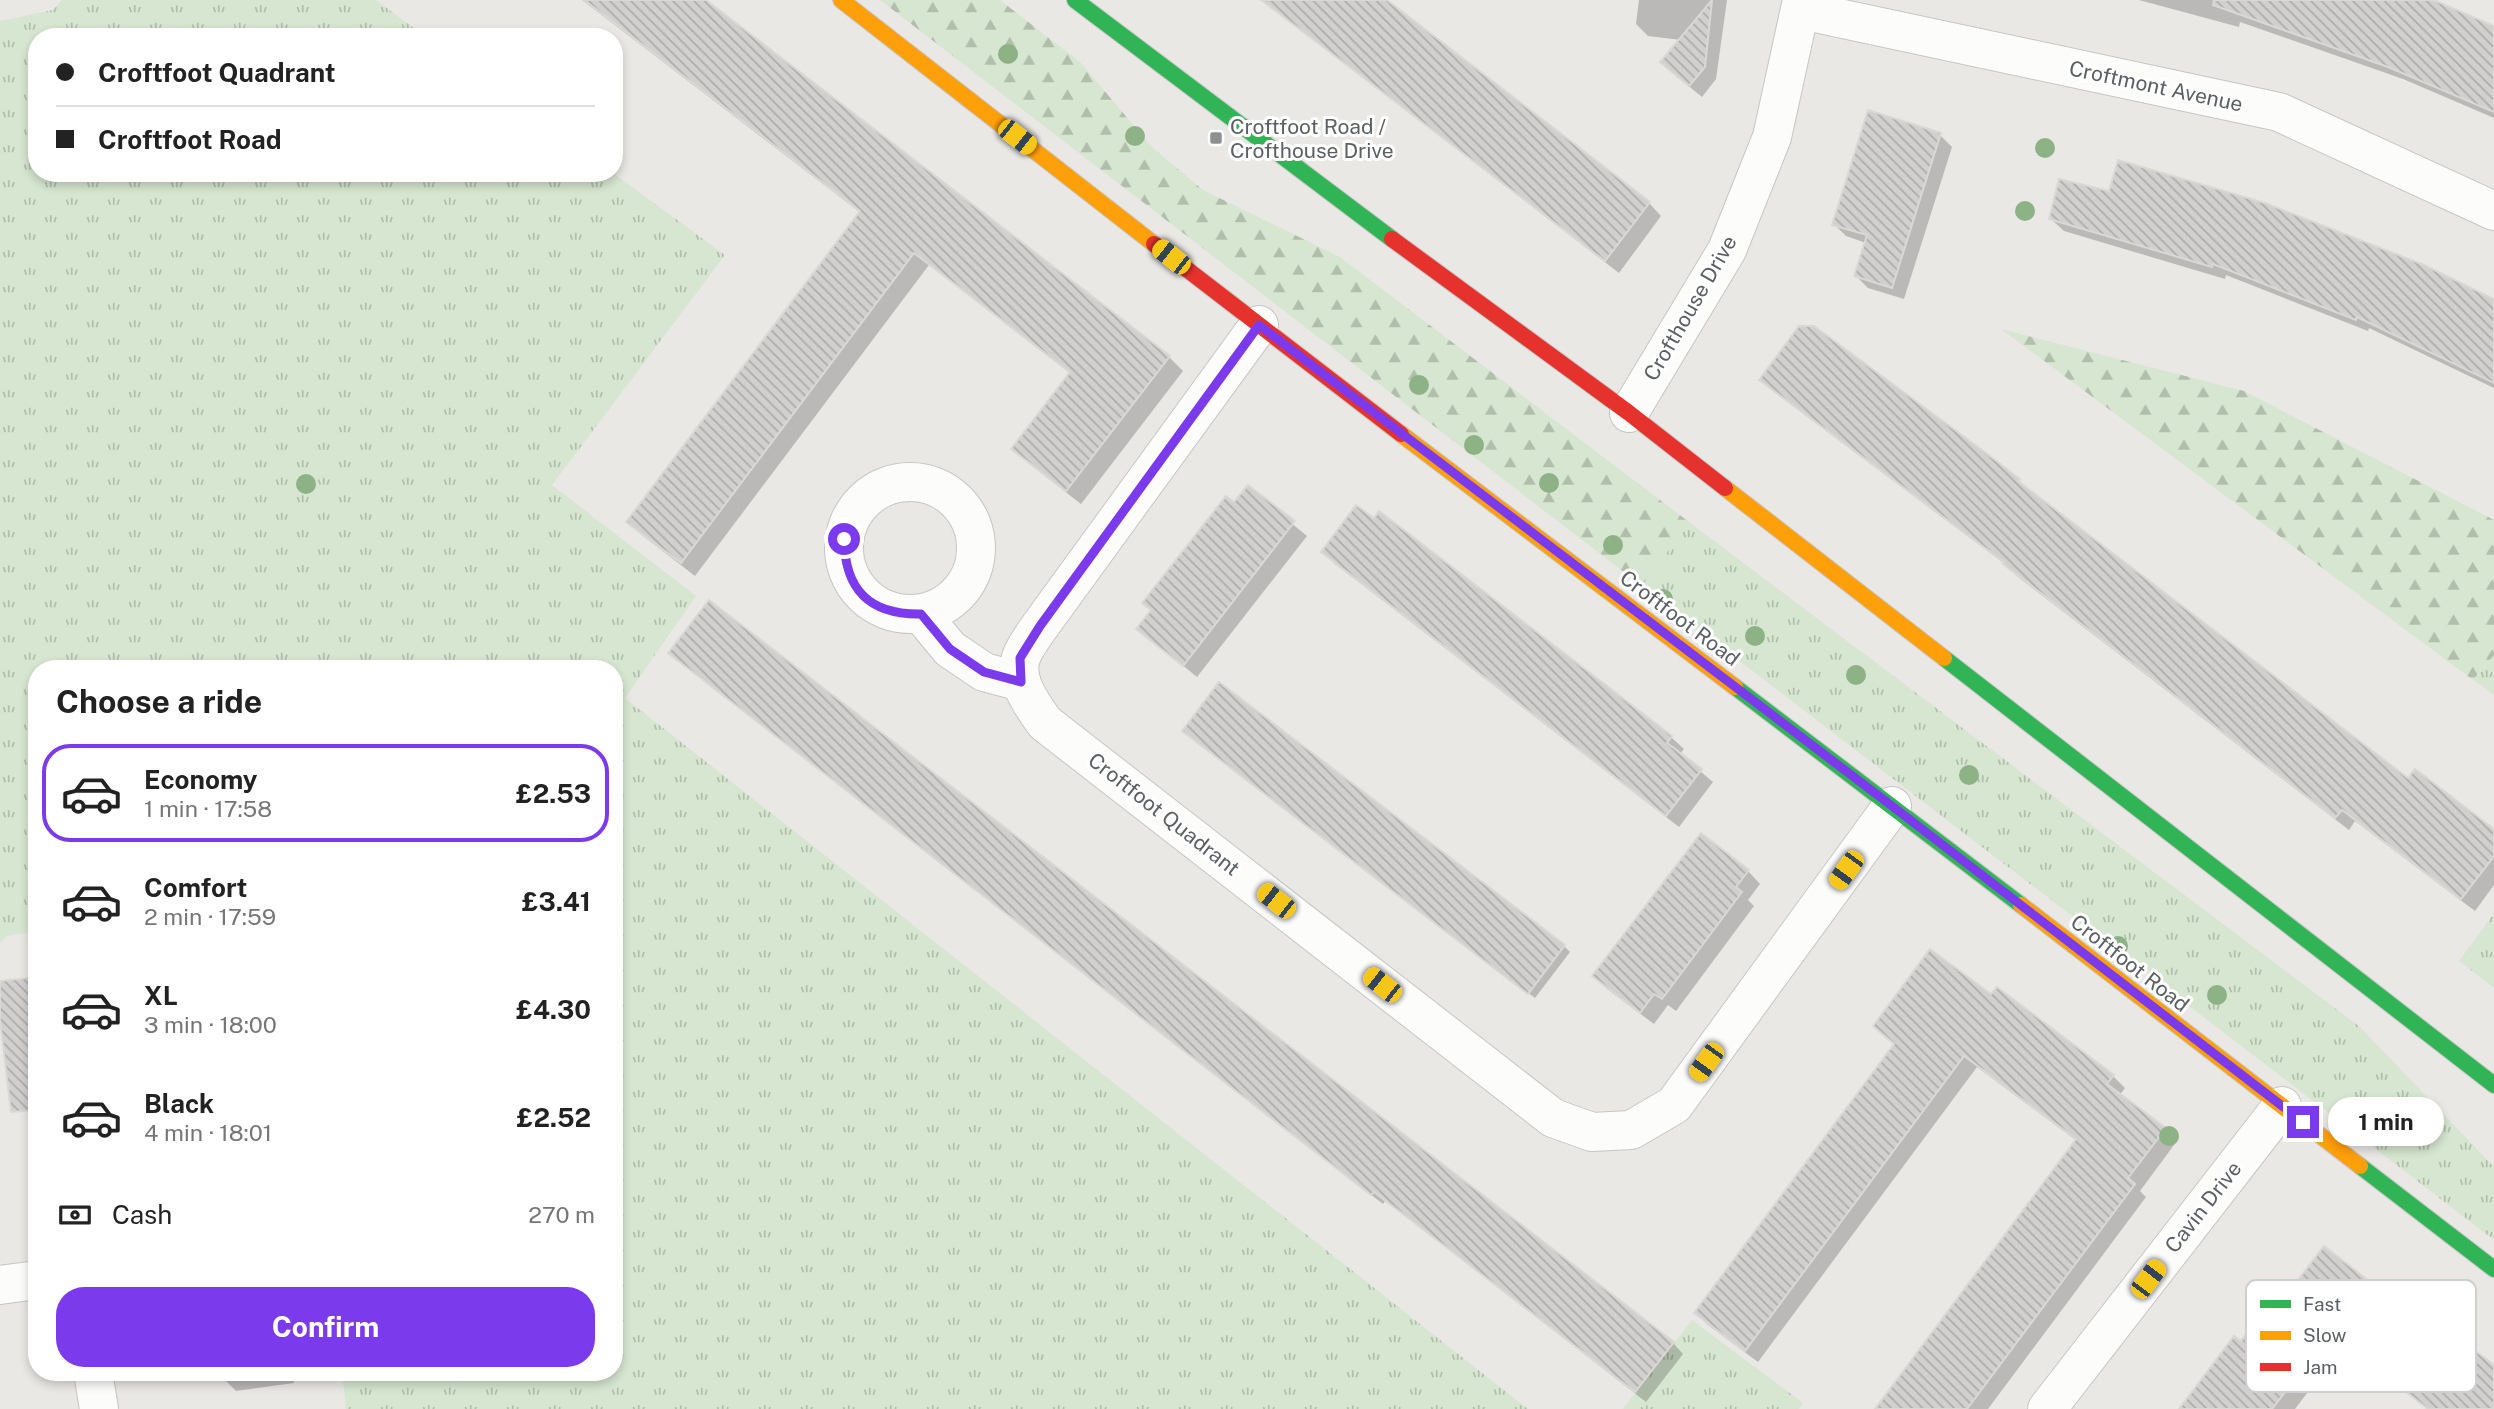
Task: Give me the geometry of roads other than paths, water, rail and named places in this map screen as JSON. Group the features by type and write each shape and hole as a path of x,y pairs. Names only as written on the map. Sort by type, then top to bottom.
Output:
{"street":[{"name":"Croftfoot Road","path":"841,0 1259,325 1892,806 2494,1269"},
{"path":"1075,0 1377,228 1629,413 2494,1085"},
{"name":"Crofthouse Drive","path":"1629,413 1727,250 1772,137 1801,5"},
{"name":"Croftmont Avenue","path":"1801,5 2279,112 2494,211"},
{"path":"921,614 950,649 984,672 1021,682 1020,658 1040,626 1259,325"},
{"name":"Croftfoot Quadrant","path":"1021,682 1031,704 1045,723 1553,1118 1592,1132 1631,1130 1674,1105 1892,806"},
{"name":"Cavin Drive","path":"2047,1409 2281,1106"},
{"path":"0,1285 28,1281"},
{"path":"94,1381 99,1409"}],"place":[{"name":"Croftfoot Road / Crofthouse Drive","path":"1216,138"}]}
